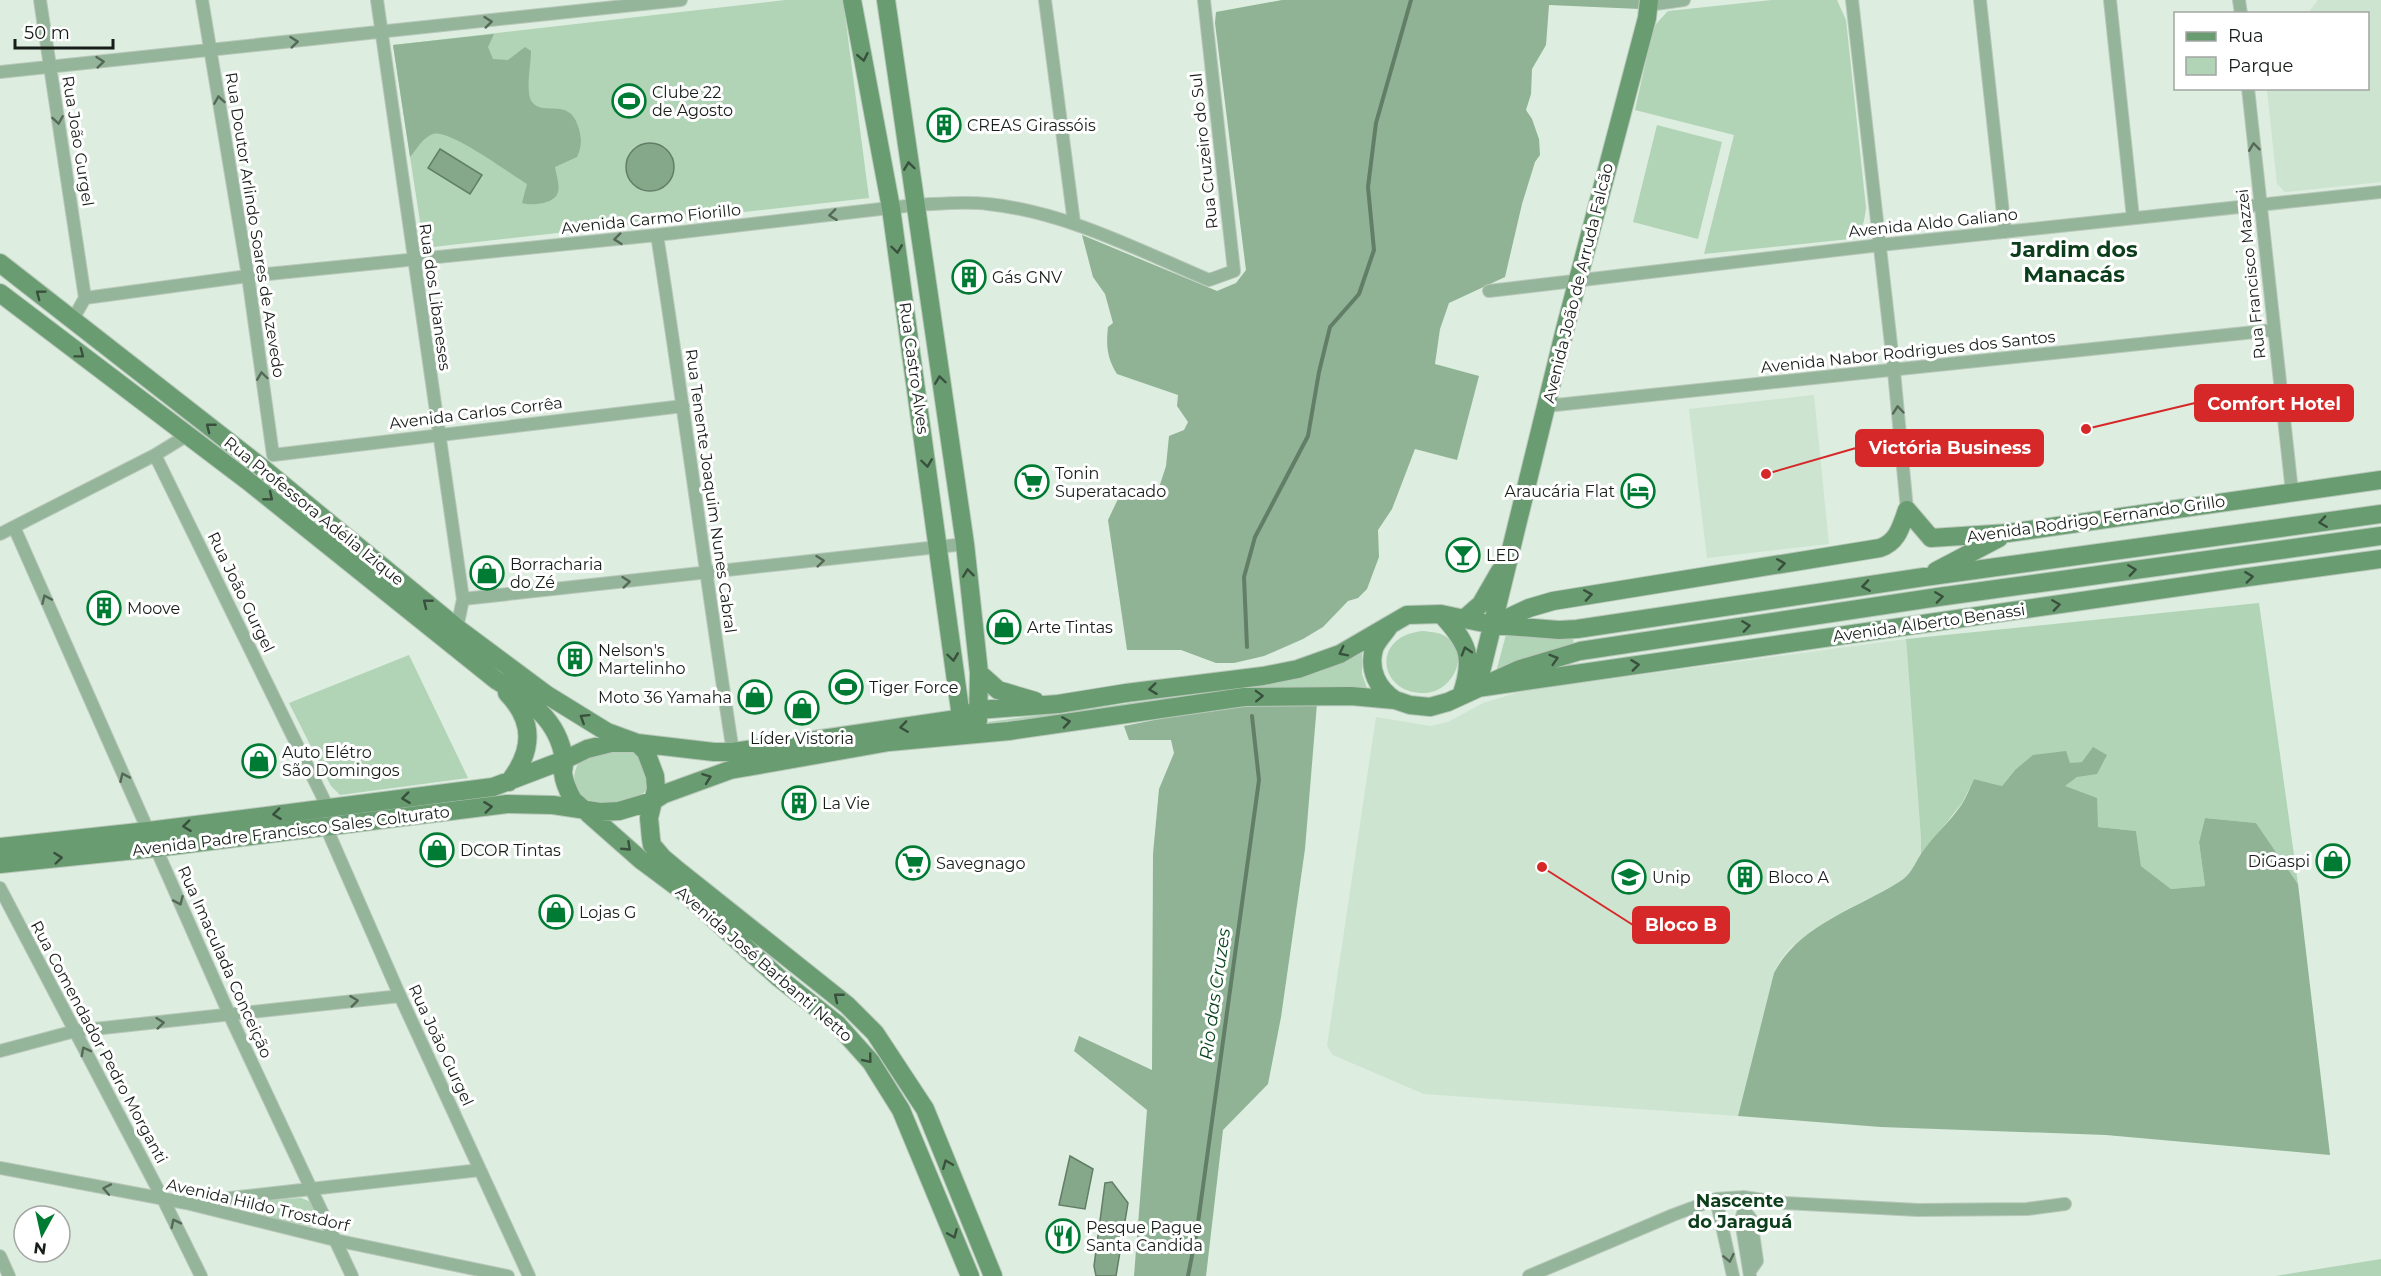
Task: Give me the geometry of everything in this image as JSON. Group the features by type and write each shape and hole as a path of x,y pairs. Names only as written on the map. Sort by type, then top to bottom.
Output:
{"main road":[{"name":"Rua Castro Alves","path":"852,0 891,208 946,605 975,735"},
{"name":"Rua Castro Alves","path":"886,0 972,602 979,673 970,714"},
{"name":"Avenida João de Arruda Falcão","path":"1469,692 1493,625 1546,406 1652,5"},
{"name":"Rua Professora Adélia Izique","path":"0,263 266,460 458,627 548,695 607,732 637,743"},
{"name":"Rua Professora Adélia Izique","path":"0,293 248,481 496,680 542,711 555,730 564,760"},
{"path":"55,336 73,319"},
{"path":"248,481 266,460"},
{"name":"Avenida Rodrigo Fernando Grillo","path":"1907,510 1931,538 2008,533 2381,480"},
{"path":"1493,625 1529,608 1553,601 1880,548 1889,545 1895,539 1907,510"},
{"path":"2381,513 1924,577 1577,629 1559,630 1493,625 1442,614 1407,615 1340,654 1298,669 1263,676 1126,693 1054,705 970,714 733,752 637,743 611,744 595,747 564,760 563,774 566,788 582,810 619,811 653,801 664,794 730,770 889,742 1008,731 1244,697 1328,695 1395,700 1410,705 1430,707 1520,669 1580,651 1938,597 2381,536"},
{"path":"1924,577 2008,533"},
{"name":"Avenida João de Arruda Falcão","path":"1465,618 1481,604 1512,549"},
{"name":"Avenida Alberto Benassi","path":"1469,692 2241,578 2381,560"},
{"path":"946,605 972,602"},
{"path":"1442,614 1456,630 1467,648 1470,661 1467,678 1469,692"},
{"path":"1393,622 1375,648 1373,667 1383,692 1395,700"},
{"path":"452,646 458,627"},
{"path":"979,673 998,690 1054,705"},
{"path":"496,680 522,711 528,735 527,748 520,768 509,782"},
{"path":"637,743 646,752 656,776 653,801"},
{"name":"Avenida Padre Francisco Sales Colturato","path":"0,864 328,808 493,787 564,760"},
{"name":"Avenida José Barbanti Netto","path":"653,801 649,818 649,834 652,845 663,858 847,1005 879,1038 925,1109 993,1276"},
{"name":"Avenida Padre Francisco Sales Colturato","path":"0,847 326,827 507,804 553,805 582,810"},
{"name":"Avenida José Barbanti Netto","path":"582,810 607,828 641,860 684,892 734,939 837,1024 871,1062 901,1110 970,1276"}],"street":[{"name":"Rua João Gurgel","path":"40,0 85,298"},
{"name":"Rua Doutor Arlindo Soares de Azevedo","path":"202,0 248,276 266,460"},
{"name":"Rua dos Libaneses","path":"377,0 413,261 464,599"},
{"path":"0,72 382,33 627,3 681,0"},
{"path":"1045,0 1074,223"},
{"name":"Rua Cruzeiro do Sul","path":"1204,0 1234,271 1209,280"},
{"path":"1652,5 1684,0"},
{"path":"1852,0 1894,371 1907,510"},
{"path":"1980,0 2005,232"},
{"path":"2110,0 2133,218"},
{"name":"Rua Francisco Mazzei","path":"2248,90 2292,492"},
{"name":"Avenida Aldo Galiano","path":"1490,291 1880,245 2381,192"},
{"name":"Avenida Carmo Fiorillo","path":"85,298 248,276 413,261 915,205 987,203 1074,223 1209,280"},
{"name":"Rua Tenente Joaquim Nunes Cabral","path":"657,235 705,574 733,752"},
{"path":"73,319 85,298"},
{"name":"Avenida Nabor Rodrigues dos Santos","path":"1546,406 2274,330"},
{"name":"Avenida Carlos Corrêa","path":"266,460 439,434 683,406"},
{"path":"0,534 155,455 186,436"},
{"name":"Rua João Gurgel","path":"155,455 328,808"},
{"name":"Rua Imaculada Conceição","path":"14,527 230,1016 352,1276"},
{"path":"458,627 464,599 964,544"},
{"name":"Rua João Gurgel","path":"326,827 400,996 529,1276"},
{"name":"Rua Comendador Pedro Morganti","path":"0,888 201,1276"},
{"path":"0,1051 75,1031 400,996"},
{"name":"Avenida Hildo Trostdorf","path":"0,1168 164,1201 186,1203 334,1240 508,1276"},
{"path":"186,1203 480,1170"},
{"path":"1743,1197 1744,1210 1750,1219 1757,1261 1750,1273"},
{"path":"1529,1276 1716,1199 1743,1197 1785,1203 1918,1210 2027,1209 2064,1204"},
{"path":"1716,1199 1733,1276"},
{"path":"0,1256 9,1276"}],"shaded area":[{"path":"1282,0 1639,0 1640,9 1549,5 1546,45 1532,69 1531,94 1526,110 1539,139 1540,155 1535,162 1522,204 1505,277 1449,303 1440,329 1435,364 1479,376 1457,460 1415,449 1392,509 1378,530 1379,557 1367,589 1358,598 1348,601 1323,627 1303,639 1264,656 1234,663 1216,663 1181,650 1127,650 1108,520 1118,499 1156,497 1166,466 1169,436 1184,430 1188,422 1177,406 1178,395 1117,374 1109,357 1107,340 1108,327 1113,323 1105,294 1093,277 1082,235 1217,291 1236,283 1246,270 1215,23 1216,12"},
{"path":"2318,0 2381,0 2381,182 2285,192 2277,184 2267,90 2369,90 2369,12 2309,12"},
{"path":"494,34 488,47 493,59 508,60 525,47 531,51 529,85 532,102 543,108 569,112 578,126 581,142 579,153 577,157 555,167 558,192 548,202 522,203 527,184 480,153 441,134 433,134 426,138 410,157 393,45"},
{"path":"645,143 655,143 667,150 674,162 674,172 667,184 655,191 645,191 630,180 626,172 626,162 637,147"},
{"path":"440,149 482,175 470,194 428,168"},
{"path":"1814,395 1829,544 1707,558 1689,409"},
{"name":"Unip","path":"1906,639 1921,855 1912,872 1900,882 1848,909 1791,947 1781,959 1774,973 1738,1116 1424,1094 1333,1055 1330,1051 1327,1046 1376,717 1430,726 1448,722 1483,703 1522,691"},
{"path":"1317,703 1305,849 1281,1017 1268,1084 1223,1130 1206,1276 1134,1276 1147,1110 1074,1051 1079,1036 1152,1070 1153,854 1159,789 1174,753 1171,740 1129,740 1124,726 1205,710 1258,704"},
{"path":"2093,747 2107,755 2097,774 2077,777 2065,786 2097,798 2098,827 2136,831 2141,866 2171,889 2205,886 2199,842 2205,818 2256,823 2298,884 2330,1155 2106,1135 1881,1127 1738,1116 1774,973 1798,942 1813,930 1907,876 1926,847 1962,804 1974,779 2002,786 2015,770 2033,755 2066,751 2070,763 2082,762"},
{"path":"1070,1156 1093,1169 1085,1209 1059,1205"},
{"path":"1112,1182 1128,1203 1116,1276 1096,1276 1094,1266 1105,1183"}],"green space":[{"name":"Clube 22 de Agosto","path":"785,0 843,0 869,198 424,248 393,45"},
{"path":"1772,0 1837,0 1846,20 1866,208 1863,222 1858,234 1850,239 1704,254 1734,135 1635,110 1652,34 1656,24 1668,11"},
{"path":"1657,125 1722,142 1698,239 1633,222"},
{"path":"2259,603 2298,884 2256,823 2205,818 2199,842 2205,886 2171,889 2141,866 2136,831 2098,827 2064,786 2077,777 2082,762 2015,770 2002,786 1974,779 1962,803 1921,855 1906,639"},
{"path":"1423,631 1445,636 1453,643 1458,661 1451,679 1444,686 1426,693 1410,691 1398,685 1390,676 1387,665 1388,654 1394,643 1406,635"},
{"path":"1507,631 1572,635 1574,644 1496,672"},
{"path":"1362,653 1362,674 1368,691 988,728 988,722 1258,686 1320,672"},
{"path":"409,655 468,778 340,795 331,786 289,703"},
{"path":"614,750 638,752 649,775 648,787 635,799 615,803 587,804 576,787 574,777 577,765 581,758"},
{"path":"301,1198 311,1202 320,1219 318,1226 246,1213 242,1209 246,1202"},
{"path":"2381,1259 2381,1276 2275,1276"}],"waterway":[{"path":"1247,647 1244,577 1255,537 1308,436 1319,372 1330,327 1359,294 1374,250 1368,187 1376,123 1411,0"},
{"name":"Rio das Cruzes","path":"1188,1276 1197,1230 1259,780 1252,716"}],"place":[{"name":"Clube 22 de Agosto","path":"629,101"},
{"name":"CREAS Girassóis","path":"944,125"},
{"name":"Gás GNV","path":"969,277"},
{"name":"Comfort Hotel","path":"2086,429"},
{"name":"Victória Business","path":"1766,474"},
{"name":"Tonin Superatacado","path":"1032,482"},
{"name":"Araucária Flat","path":"1638,491"},
{"name":"LED","path":"1463,555"},
{"name":"Borracharia do Zé","path":"487,573"},
{"name":"Moove","path":"104,608"},
{"name":"Arte Tintas","path":"1004,627"},
{"name":"Nelson's Martelinho","path":"575,659"},
{"name":"Tiger Force","path":"846,687"},
{"name":"Moto 36 Yamaha","path":"755,697"},
{"name":"Líder Vistoria","path":"802,708"},
{"name":"Auto Elétro São Domingos","path":"259,761"},
{"name":"La Vie","path":"799,803"},
{"name":"DCOR Tintas","path":"437,850"},
{"name":"DiGaspi","path":"2333,861"},
{"name":"Savegnago","path":"913,863"},
{"name":"Bloco B","path":"1542,867"},
{"name":"Unip","path":"1629,877"},
{"name":"Bloco A","path":"1745,877"},
{"name":"Lojas G","path":"556,912"},
{"name":"Pesque Pague Santa Candida","path":"1063,1236"}],"district":[{"name":"Jardim dos Manacás","path":"2074,262"},
{"name":"Nascente do Jaraguá","path":"1740,1211"}]}
